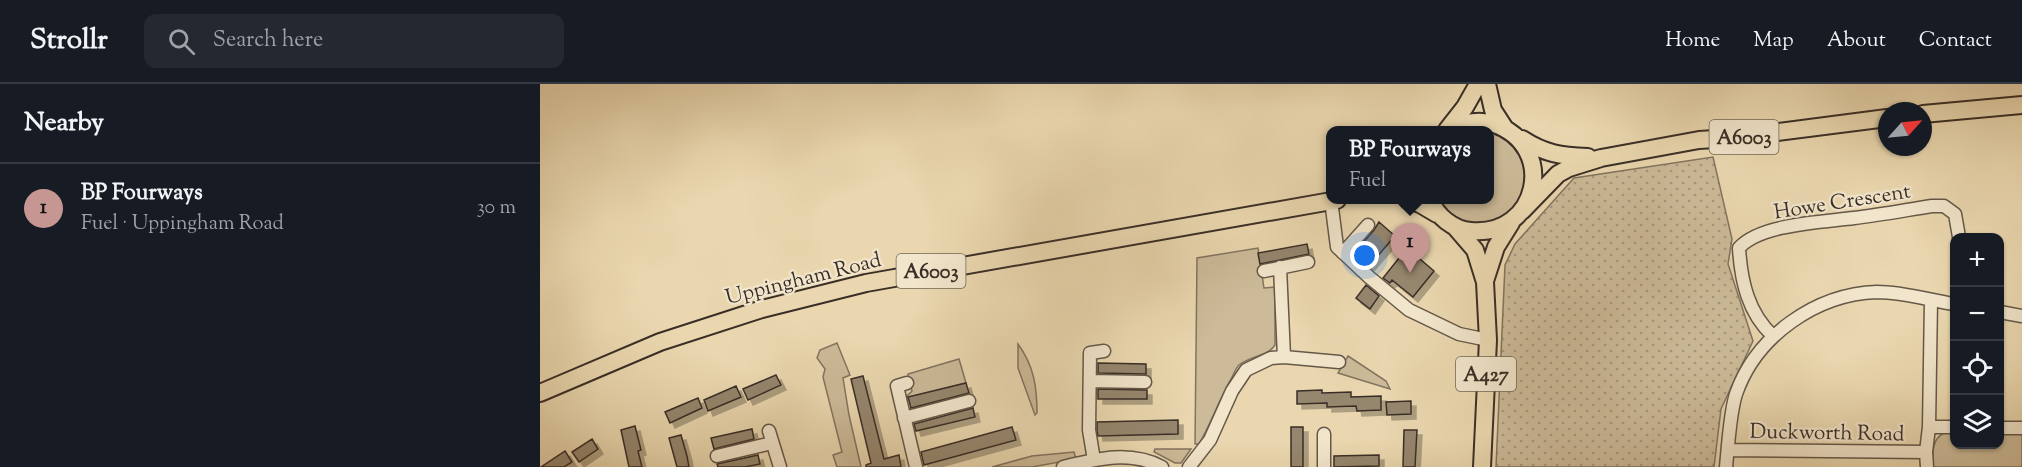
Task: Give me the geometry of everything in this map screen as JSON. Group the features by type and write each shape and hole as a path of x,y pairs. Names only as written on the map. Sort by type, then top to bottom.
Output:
{"highway":[{"path":"1452,126 1471,99 1478,84"},
{"path":"1418,204 1428,208 1448,223 1467,231 1483,232 1499,229 1518,216 1531,196 1534,179 1532,162 1525,146 1492,110 1487,84"},
{"path":"1932,113 2022,105"},
{"name":"A6003","path":"1518,216 1558,174 1601,158 1699,140 1878,119"},
{"path":"1457,126 1473,122 1489,123 1508,130"},
{"name":"A6003","path":"1508,130 1546,153 1601,158"},
{"name":"Uppingham Road","path":"540,393 660,342 809,296 866,283 1326,201"},
{"path":"1432,204 1448,223"},
{"name":"A427","path":"1485,282 1496,247 1518,216"},
{"name":"A427","path":"1448,223 1465,237 1475,250 1485,282 1488,340 1482,467"}],"street":[{"path":"1334,204 1337,247 1369,277 1409,310 1459,334 1488,340"},
{"name":"Howe Crescent","path":"1773,336 1761,325 1752,311 1740,268 1739,248 1745,242 1758,235 1802,224 1944,206 1955,214 1958,233"},
{"path":"1343,253 1368,225"},
{"path":"1264,271 1308,262"},
{"path":"1280,267 1284,357"},
{"path":"1726,467 1736,395 1752,363 1773,336 1801,316 1824,304 1848,296 1877,292 1905,294 1950,303"},
{"path":"1927,467 1931,300"},
{"path":"2004,313 2022,316"},
{"path":"1094,459 1089,430 1090,353 1104,351"},
{"path":"1189,467 1210,440 1238,379 1246,370 1271,358 1338,362"},
{"path":"1090,381 1145,382"},
{"path":"907,383 897,386 916,467"},
{"path":"904,418 969,401"},
{"path":"1929,427 1950,427"},
{"path":"2004,428 2022,428"},
{"path":"1324,434 1324,467"},
{"path":"717,456 758,447 770,437 780,467"},
{"name":"Duckworth Road","path":"1728,450 1926,452"},
{"path":"1063,467 1094,459 1130,457 1162,467"}],"shaded area":[{"path":"1494,133 1511,141 1522,153 1526,169 1525,185 1519,200 1508,213 1494,222 1477,224 1459,219 1442,204 1494,204"},
{"path":"1713,157 1732,239 1728,264 1753,341 1721,409 1714,467 1496,467 1505,265 1515,244 1574,178"},
{"path":"1258,248 1264,288 1275,287 1275,345 1268,352 1243,362 1238,367 1199,444 1195,444 1197,258"},
{"path":"837,343 850,375 843,378 861,467 837,467 833,455 842,452 823,377 825,369 817,358 820,350"},
{"path":"1018,344 1028,360 1034,377 1037,403 1035,415 1018,368"},
{"path":"1348,356 1386,381 1390,389 1338,373"},
{"path":"959,359 966,383 905,398 912,391 908,374"},
{"path":"1950,433 1950,449 2004,449 2004,433 2022,433 2022,467 1933,467 1935,443 1940,436"},
{"path":"1155,449 1191,449 1181,463 1175,463 1154,452"},
{"path":"1074,452 1076,459 1032,467 992,467 1032,456"}],"building":[{"path":"1379,222 1395,236 1369,266 1355,252"},
{"path":"1307,244 1309,254 1260,264 1258,253"},
{"path":"1407,248 1434,271 1413,297 1392,280 1390,283 1383,278"},
{"path":"1366,285 1379,296 1370,309 1356,298"},
{"path":"1098,363 1146,364 1146,374 1098,373"},
{"path":"776,375 781,385 748,400 743,389"},
{"path":"863,376 884,459 899,455 901,467 866,467 871,463 851,379"},
{"path":"966,383 969,393 911,408 908,397"},
{"path":"736,386 741,397 708,411 704,400"},
{"path":"1098,389 1147,390 1147,399 1098,399"},
{"path":"1322,390 1322,393 1351,392 1351,397 1381,396 1381,410 1357,411 1356,406 1327,407 1327,403 1297,404 1297,391"},
{"path":"698,398 702,408 670,423 665,412"},
{"path":"1411,401 1411,414 1387,415 1386,402"},
{"path":"973,408 975,417 916,431 914,424"},
{"path":"1178,420 1178,434 1098,436 1097,430 1097,422"},
{"path":"635,426 641,450 638,451 642,467 629,467 621,430"},
{"path":"1012,427 1016,440 924,465 921,452"},
{"path":"1291,427 1303,427 1303,467 1291,467"},
{"path":"752,429 754,439 714,449 711,438"},
{"path":"1404,430 1417,430 1415,467 1403,467"},
{"path":"681,435 689,467 677,467 669,438"},
{"path":"592,439 598,449 579,462 572,452"},
{"path":"565,451 572,462 564,467 541,467"},
{"path":"758,455 760,464 745,467 718,467 717,464"},
{"path":"1379,455 1379,466 1334,467 1334,456"}],"place":[{"name":"BP Fourways","path":"1410,273"}]}
